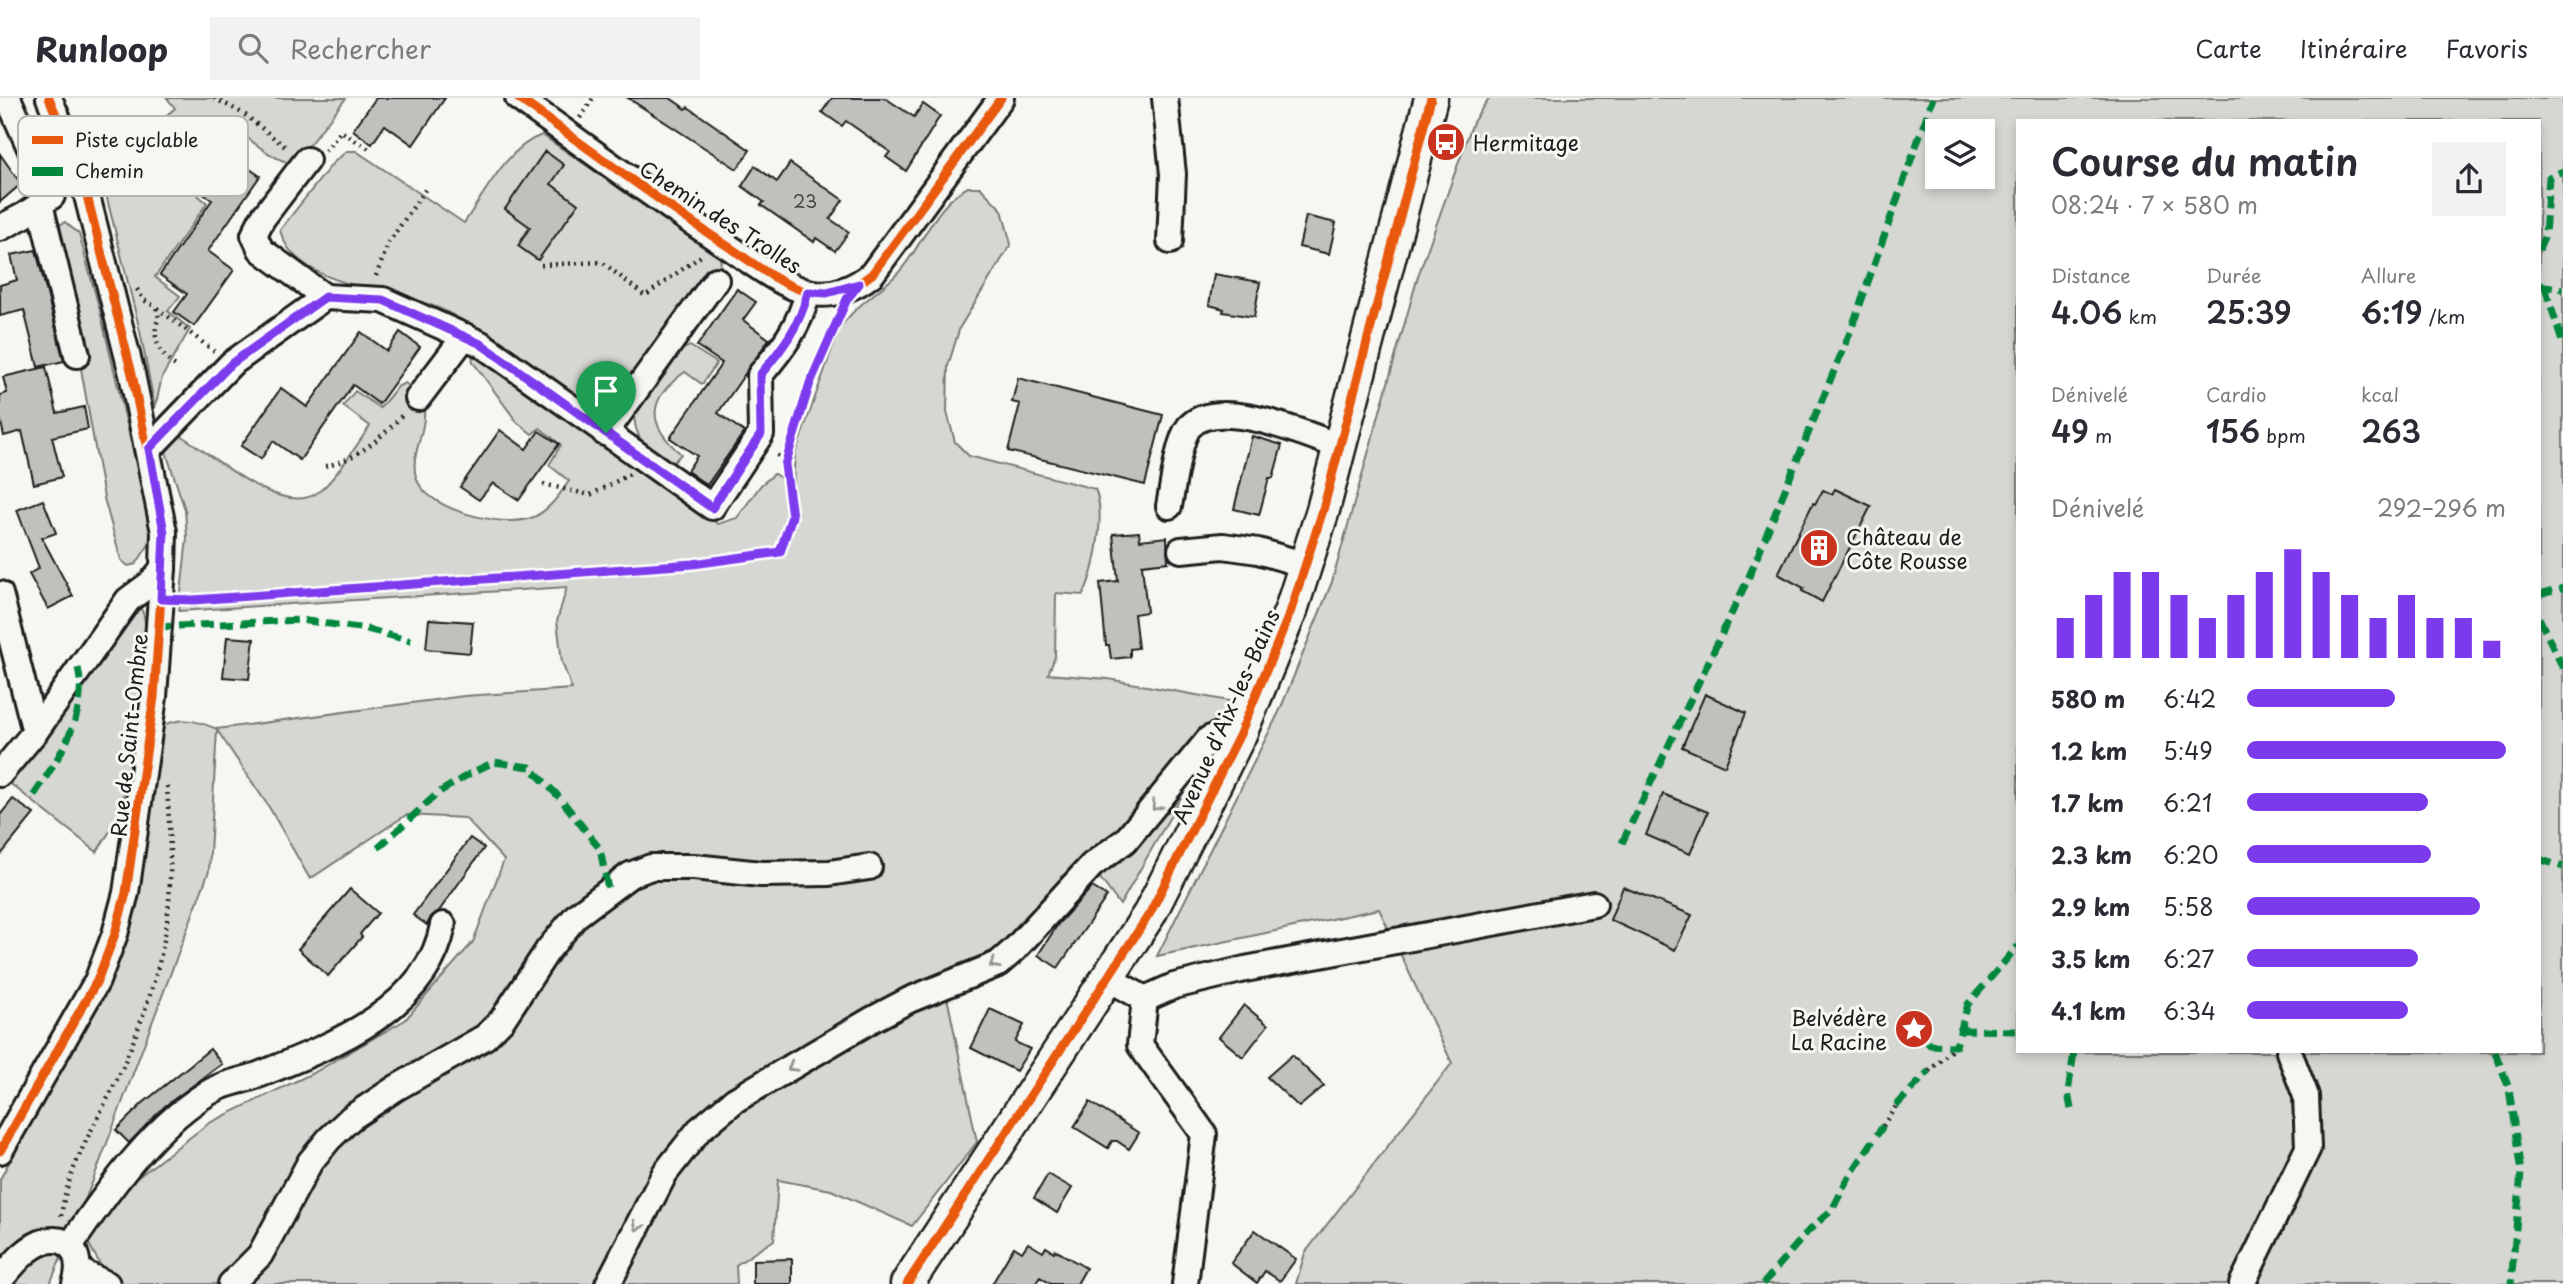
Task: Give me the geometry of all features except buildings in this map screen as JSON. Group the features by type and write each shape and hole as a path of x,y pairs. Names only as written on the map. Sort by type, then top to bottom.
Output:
{"main road":[{"name":"Avenue d'Aix-les-Bains","path":"907,1284 1110,979 1150,913 1240,734 1275,653 1306,565 1431,98"}],"street":[{"path":"8,98 18,126"},
{"name":"Rue de Saint-Ombre","path":"49,98 57,116"},
{"name":"Chemin des Trolles","path":"519,98 710,235 780,279 808,292 827,293 859,284 883,262 1001,98"},
{"path":"1165,98 1172,174 1170,241"},
{"path":"307,160 262,219 254,235 261,250 325,297 383,300 481,344 712,508 761,434 760,375 789,341 803,315 808,292"},
{"path":"44,196 77,355"},
{"path":"0,228 51,196"},
{"name":"Rue de Saint-Ombre","path":"0,1151 97,981 115,934 134,847 154,697 164,532 149,449 87,196"},
{"path":"606,433 716,280"},
{"path":"149,449 231,364 325,297"},
{"path":"418,398 465,337"},
{"path":"1169,506 1182,445 1189,428 1204,418 1247,415 1339,446"},
{"path":"1181,550 1223,546 1258,551 1306,565"},
{"path":"1,772 35,732 128,600 151,583 163,568"},
{"path":"0,594 35,732"},
{"path":"608,1284 665,1173 699,1130 735,1100 873,1018 909,1000 998,964 1092,865 1126,840 1209,739 1224,733 1240,734"},
{"path":"231,1284 260,1255 310,1162 329,1139 351,1118 396,1088 485,1037 502,1020 548,950 577,915 608,889 651,867 695,867 761,874 829,873 869,867"},
{"path":"1145,999 1174,986 1245,969 1594,904"},
{"path":"65,1244 122,1174 184,1112 217,1088 255,1076 335,1042 387,1011 413,986 435,954 443,925"},
{"path":"1110,979 1145,999"},
{"path":"1145,999 1140,1045 1204,1134 1185,1284"},
{"path":"2242,1284 2308,1148 2306,1096 2289,1053"},
{"path":"0,1280 17,1260 46,1241 65,1244 79,1259 77,1277 107,1284"}],"path":[{"path":"214,98 247,116"},
{"path":"248,117 300,158 316,163 341,131 372,151"},
{"path":"367,300 389,242 427,187"},
{"path":"541,265 602,262 645,296 703,255 710,235"},
{"path":"161,599 193,600 693,564 780,552 792,516 785,465 810,383 847,299 859,284"},
{"path":"156,307 231,364"},
{"path":"325,466 344,463 393,425 418,398"},
{"path":"761,434 785,465"},
{"path":"543,484 590,495 619,482 647,462"},
{"path":"65,1244 62,1213 69,1181 126,1061 148,1000 167,922 170,838 167,776"},
{"path":"1929,1072 1955,1046"},
{"path":"1883,1126 1896,1106"}],"shaded area":[{"path":"167,98 346,98 294,164 276,158 248,138 248,116 166,116 175,108"},
{"path":"1489,98 2563,98 2563,1284 1296,1284 1305,1253 1452,1063 1379,909 1157,956 1280,710 1332,582 1418,276 1473,122"},
{"path":"542,135 720,257 721,266 629,386 608,409 595,412 503,346 445,311 425,303 351,284 306,265 290,250 280,230 333,163 347,151 356,151 464,223 507,160 529,141"},
{"path":"968,187 980,187 1002,210 1011,244 960,327 948,366 947,412 955,442 969,456 1095,489 1098,500 1098,542 1083,595 1056,593 1055,657 1048,674 1108,679 1235,702 1120,905 1091,866 997,949 952,967 947,997 977,1142 912,1226 831,1190 778,1180 774,1240 736,1265 737,1284 121,1284 107,1277 85,1237 129,1184 209,1123 315,1072 405,1020 473,942 504,860 465,818 406,815 310,879 269,807 217,730 209,871 92,1183 50,1284 0,1284 0,1179 110,979 154,729 171,722 186,720 217,729 464,696 572,689 562,662 557,621 567,587 179,611 187,538 185,510 166,452 180,435 246,480 284,497 302,498 317,493 330,481 370,426 343,406 355,391 380,408 397,387 405,383 418,395 424,408 424,421 415,461 415,474 421,487 442,504 475,516 509,521 536,516 551,505 569,481 549,465 561,445 540,428 532,434 517,422 473,362 472,354 718,524 737,518 761,485 774,474 793,485 795,454 839,329 853,312 899,272 938,214 957,194"},
{"path":"106,196 199,196 207,203 155,277 180,296 168,311 190,329 162,377 155,408 140,331"},
{"path":"65,222 79,234 150,522 152,540 136,564 128,566 121,560 104,498 81,369 85,367 57,250 57,226"},
{"path":"690,346 717,363 702,384 685,372 663,392 658,402 657,422 670,443 681,454 673,463 656,457 643,444 636,428 635,410 680,350"},
{"path":"140,608 145,622 146,646 133,749 120,808 97,852 7,781 132,610"}],"marked path":[{"path":"1622,843 1748,579 1851,330 1933,98"},
{"path":"2541,245 2545,235 2549,177 2563,171"},
{"path":"2541,285 2563,289"},
{"path":"2545,287 2563,345"},
{"path":"2541,594 2563,588"},
{"path":"157,627 300,620 367,629 411,641"},
{"path":"2541,622 2563,668"},
{"path":"34,795 53,767 75,719 79,703 78,668"},
{"path":"378,848 438,793 469,774 494,762 530,767 560,798 600,849 608,889"},
{"path":"2541,860 2563,867"},
{"path":"1912,1028 1930,1045 1956,1046 1968,1004 2016,948"},
{"path":"1960,1030 2016,1031"},
{"path":"2071,1109 2068,1093 2074,1053"},
{"path":"2495,1053 2509,1088 2521,1173 2511,1284"},
{"path":"1896,1106 1929,1071"},
{"path":"1763,1284 1809,1230 1832,1210 1849,1177 1883,1126"}],"cycle path":[{"path":"49,98 57,116"},
{"path":"518,98 767,272 798,289 817,294 834,293 858,284 872,274 1001,98"},
{"path":"907,1284 1150,913 1240,734 1291,610 1323,510 1431,98"},
{"path":"0,1151 97,981 115,934 126,893 154,697 164,532 132,374 87,196"}],"place":[{"name":"Hermitage","path":"1446,142"},
{"name":"Château de Côte Rousse","path":"1819,548"},
{"name":"Belvédère La Racine","path":"1914,1029"}],"route":[{"path":"859,284 840,312 810,383 785,465 792,516 780,552 693,564 193,600 161,599 164,532 149,449 231,364 325,297 383,300 481,344 606,433 712,508 761,434 760,375 789,341 803,315 808,292 827,293 859,284"}]}
